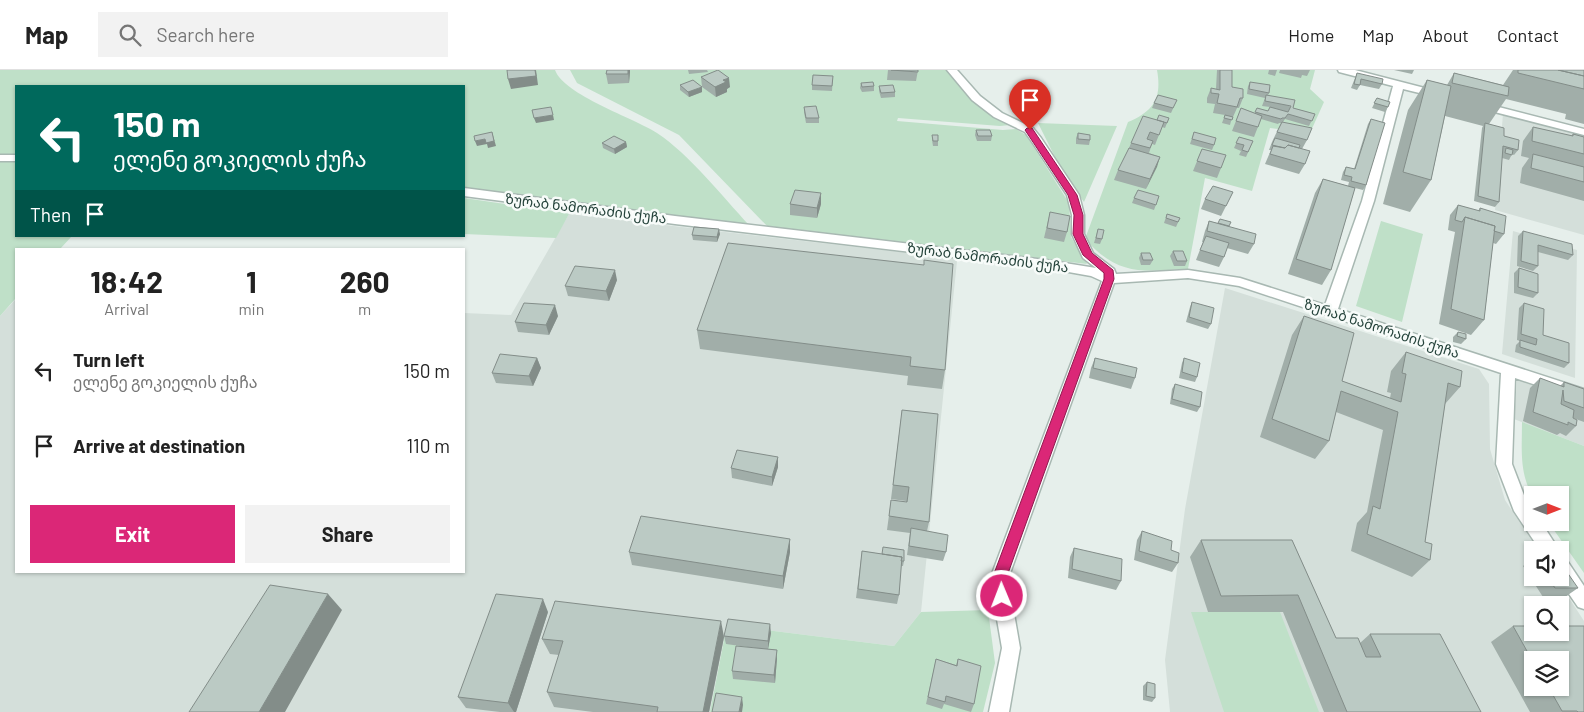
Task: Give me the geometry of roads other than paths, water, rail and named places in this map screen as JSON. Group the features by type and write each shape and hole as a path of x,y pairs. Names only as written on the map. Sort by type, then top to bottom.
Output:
{"street":[{"path":"952,70 976,98 998,115 1030,130 1073,195 1078,215 1078,234 1088,255 1109,272 1109,279 999,579 1011,648 999,712"},
{"path":"1343,70 1450,98"},
{"path":"1330,311 1368,201 1399,84"},
{"path":"1468,102 1584,132"},
{"path":"0,158 15,158"},
{"name":"ზურაბ ნამორაძის ქუჩა","path":"465,192 675,220 1046,264 1094,272 1109,279 1188,274 1240,282 1584,395"},
{"path":"1508,370 1504,464 1520,506 1544,541"},
{"path":"1569,578 1584,601"}]}
